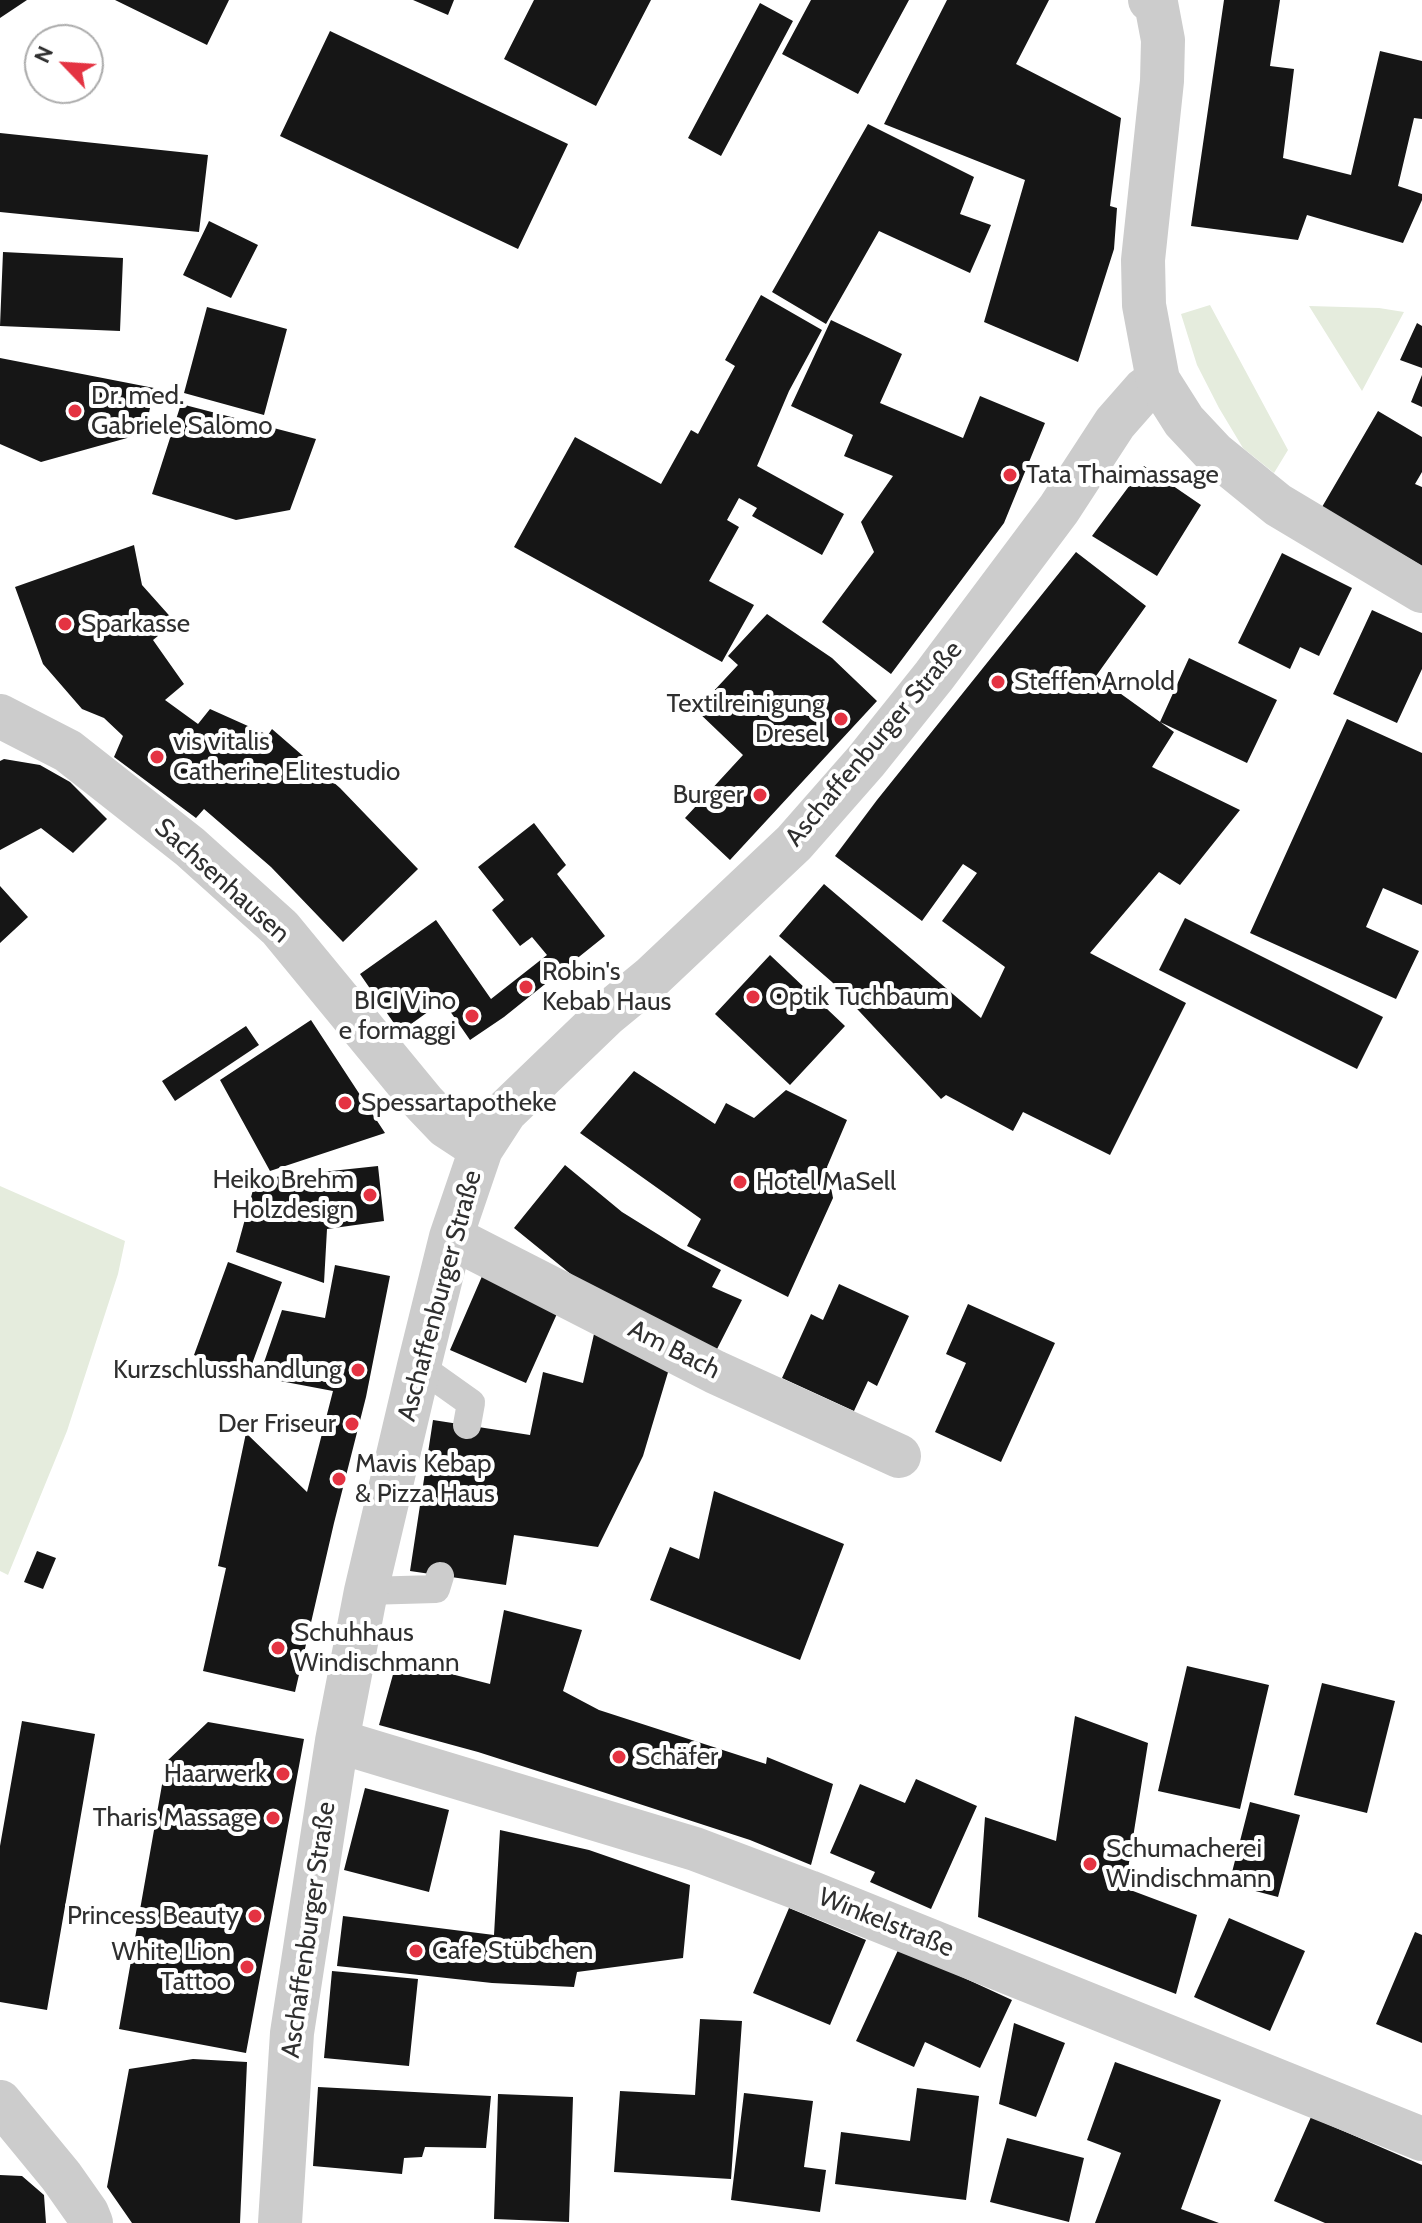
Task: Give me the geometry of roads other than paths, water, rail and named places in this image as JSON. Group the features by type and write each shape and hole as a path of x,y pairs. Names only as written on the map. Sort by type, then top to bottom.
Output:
{"street":[{"path":"1154,1 1163,40 1162,81 1143,260 1144,305 1158,380 1184,421 1214,453 1278,505 1422,591"},
{"name":"Aschaffenburger Straße","path":"280,2223 292,2033 337,1741 366,1591 419,1366 451,1237 481,1149 505,1112 794,843 866,761 934,676 1059,509 1115,423 1144,390 1158,380"},
{"name":"Sachsenhausen","path":"0,716 68,751 201,857 280,928 424,1103 446,1126 481,1149"},
{"name":"Am Bach","path":"451,1237 715,1372 899,1456"},
{"name":"Winkelstraße","path":"337,1741 695,1849 1422,2139"},
{"path":"0,2102 61,2176 91,2223"}],"lane":[{"path":"419,1366 471,1403 467,1425"},
{"path":"366,1591 436,1589 440,1576"}],"place":[{"name":"Dr. med. Gabriele Salomo","path":"75,411"},
{"name":"Tata Thaimassage","path":"1010,475"},
{"name":"Sparkasse","path":"65,624"},
{"name":"Steffen Arnold","path":"998,682"},
{"name":"Textilreinigung Dresel","path":"841,719"},
{"name":"vis vitalis Catherine Elitestudio","path":"157,757"},
{"name":"Burger","path":"760,795"},
{"name":"Robin's Kebab Haus","path":"526,987"},
{"name":"Optik Tuchbaum","path":"753,997"},
{"name":"BICI Vino e formaggi","path":"472,1016"},
{"name":"Spessartapotheke","path":"345,1103"},
{"name":"Hotel MaSell","path":"740,1182"},
{"name":"Heiko Brehm Holzdesign","path":"370,1195"},
{"name":"Kurzschlusshandlung","path":"358,1370"},
{"name":"Der Friseur","path":"352,1424"},
{"name":"Mavis Kebap & Pizza Haus","path":"339,1479"},
{"name":"Schuhhaus Windischmann","path":"278,1648"},
{"name":"Schäfer","path":"619,1757"},
{"name":"Haarwerk","path":"283,1774"},
{"name":"Tharis Massage","path":"273,1818"},
{"name":"Schumacherei Windischmann","path":"1090,1864"},
{"name":"Princess Beauty","path":"255,1916"},
{"name":"Cafe Stübchen","path":"416,1951"},
{"name":"White Lion Tattoo","path":"247,1967"}]}
